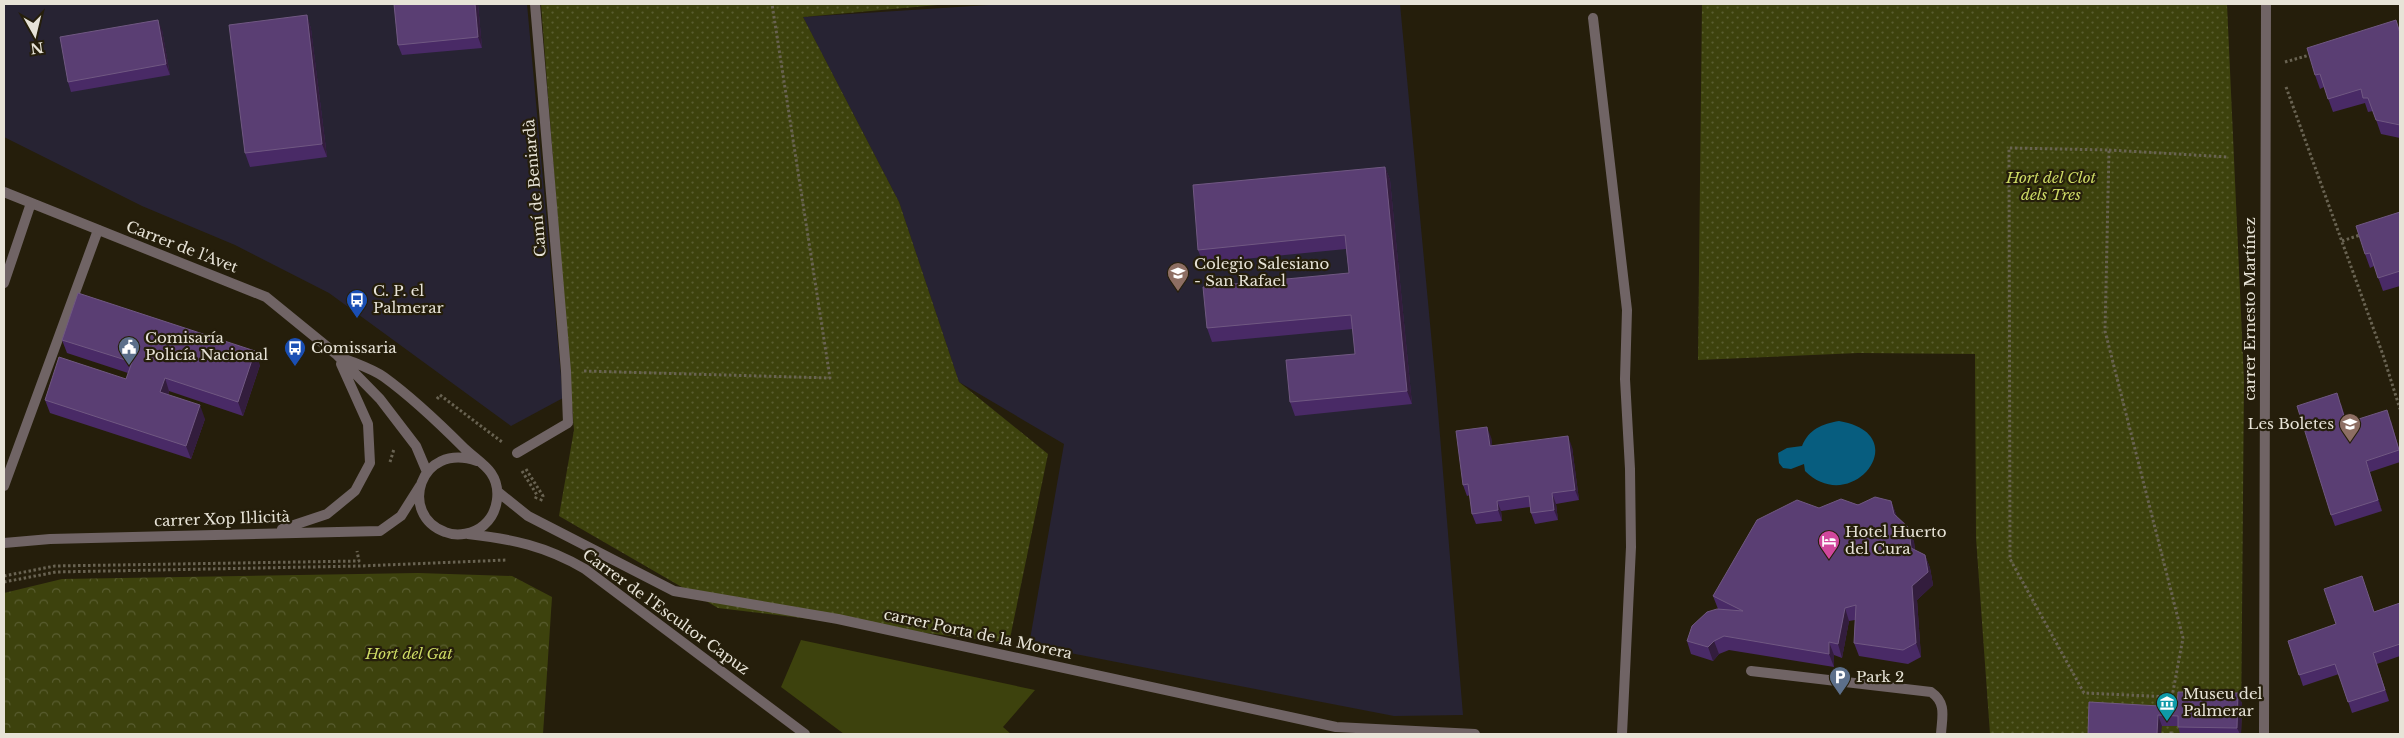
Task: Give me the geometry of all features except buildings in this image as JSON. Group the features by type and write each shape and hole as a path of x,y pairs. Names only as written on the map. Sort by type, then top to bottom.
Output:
{"street":[{"name":"Camí de Beniardà","path":"517,454 568,423 566,371 535,4"},
{"name":"carrer Ernesto Martínez","path":"2264,734 2266,4"},
{"path":"1593,18 1627,310 1625,380 1630,470 1631,547 1622,734"},
{"name":"Carrer de l'Avet","path":"4,192 266,297 336,354 380,399 416,446 427,472"},
{"path":"4,283 31,203"},
{"path":"4,486 98,230"},
{"path":"270,532 327,514 355,491 370,463 368,424 336,354"},
{"name":"Carrer de l'Avet","path":"336,354 383,376 427,412 477,461"},
{"path":"464,456 477,461 492,474 498,492 495,510 484,525 468,534 456,535 435,527 421,509 420,486 427,472 437,462 450,457 464,456"},
{"name":"carrer Xop Il·licità","path":"4,543 50,539 270,532 380,531 401,516 420,486"},
{"name":"carrer Porta de la Morera","path":"498,492 528,516 674,591 838,618 1332,731 1475,734"},
{"name":"Carrer de l'Escultor Capuz","path":"468,534 516,540 560,554 598,577 805,734"},
{"path":"1751,671 1930,692 1939,698 1943,706 1941,734"}],"path":[{"path":"566,371 830,378 772,4"},
{"path":"2277,64 2315,53"},
{"path":"2284,83 2342,240 2400,409"},
{"path":"2172,696 2084,693 2010,559 2009,148 2109,150 2228,157"},
{"path":"2109,150 2105,331 2183,638 2172,696 2171,715"},
{"path":"2342,240 2367,233"},
{"path":"517,454 514,459 538,495 528,516"},
{"path":"4,582 56,572 507,561 516,540"},
{"path":"4,576 55,566 359,561"}],"shaded area":[{"path":"4,4 527,4 563,398 511,426 329,293 235,245 142,206 4,137"},
{"name":"Colegio Salesiano - San Rafael","path":"1004,4 1400,4 1436,387 1463,715 1394,716 1029,645 1064,444 959,382 899,202 803,17"}],"green space":[{"path":"541,4 949,4 803,17 899,202 959,382 1048,454 1009,643 718,608 559,516 574,430"},
{"name":"Hort del Clot dels Tres","path":"1702,4 2227,4 2244,380 2241,734 1990,734 1976,538 1975,354 1858,353 1698,360"},
{"name":"Hort del Gat","path":"418,573 512,576 552,597 543,734 4,734 4,593 62,579"},
{"path":"801,640 1035,690 1003,727 1011,734 844,734 781,687"}],"water":[{"path":"1839,421 1862,429 1873,441 1875,455 1869,468 1857,479 1841,485 1823,483 1805,471 1804,464 1791,469 1783,468 1779,463 1778,453 1787,448 1802,446 1812,431"}],"place":[{"name":"Colegio Salesiano - San Rafael","path":"1178,292"},
{"name":"C. P. el Palmerar","path":"357,319"},
{"name":"Comisaría Policía Nacional","path":"129,366"},
{"name":"Comissaria","path":"295,367"},
{"name":"Les Boletes","path":"2350,443"},
{"name":"Hotel Huerto del Cura","path":"1829,560"},
{"name":"Park 2","path":"1840,696"},
{"name":"Museu del Palmerar","path":"2167,722"}]}
